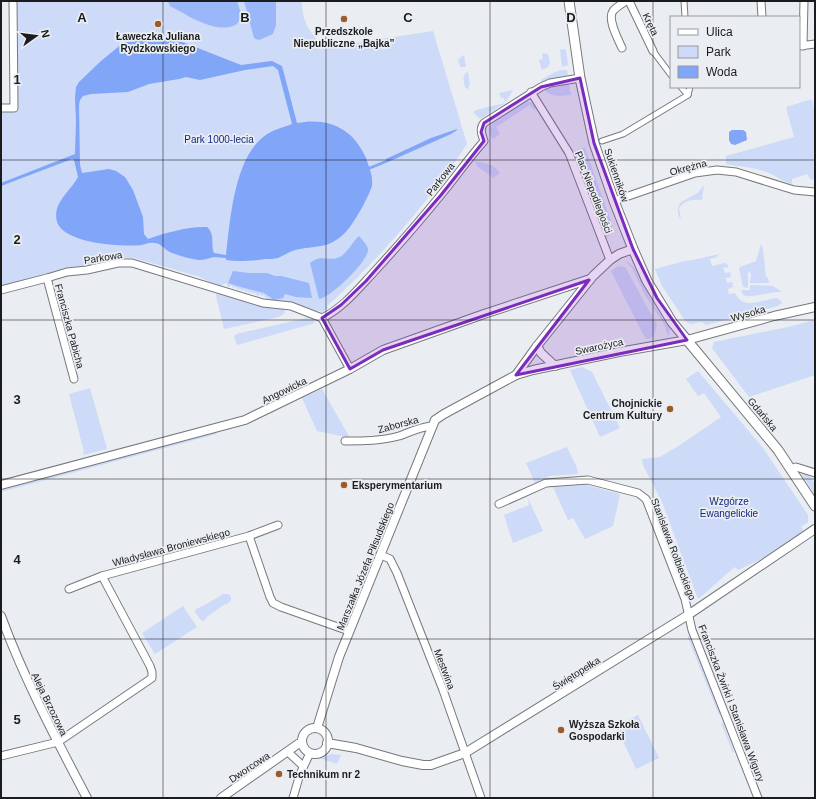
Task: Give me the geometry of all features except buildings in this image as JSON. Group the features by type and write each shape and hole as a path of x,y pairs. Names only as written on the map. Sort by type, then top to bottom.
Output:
{"main road":[{"name":"Sukienników","path":"569,1 580,78 594,143 614,201 633,249 657,298 672,322 687,340"},
{"name":"Gdańska","path":"687,340 766,434 792,469 815,506"}],"street":[{"path":"1,108 14,108 13,1"},
{"path":"622,48 612,24 612,14 613,10 628,1"},
{"name":"Kręta","path":"628,1 653,51 670,74"},
{"path":"684,1 685,16"},
{"path":"761,1 762,16"},
{"path":"804,1 801,46 815,44"},
{"name":"Parkowa","path":"1,290 66,272 87,270 118,263 132,263 263,303 291,306 322,318 341,305 371,276 408,235 484,141 481,132 482,125 531,92 550,83 580,78"},
{"path":"682,88 688,95"},
{"path":"602,141 623,134 688,95 690,88"},
{"name":"Plac Niepodległości","path":"531,92 569,153 610,260"},
{"name":"Okrężna","path":"614,201 695,173 718,170 736,172 794,190 815,192"},
{"name":"Marszałka Józefa Piłsudskiego","path":"317,728 339,657 435,420 516,375 590,279 610,260 619,254 633,249"},
{"name":"Franciszka Pabicha","path":"47,278 74,379"},
{"name":"Angowicka","path":"1,485 245,420 350,369 383,350 484,314 590,279"},
{"path":"567,287 572,290 576,296"},
{"name":"Wysoka","path":"687,340 774,316 815,307"},
{"path":"322,318 350,369"},
{"name":"Swarożyca","path":"516,375 619,352 687,340"},
{"path":"537,346 541,353 555,366"},
{"name":"Zaborska","path":"345,441 382,439 398,436 422,427 432,426"},
{"path":"792,469 796,467 815,473"},
{"name":"Stanisława Rolbieckiego","path":"499,504 551,482 588,480 638,493 646,499 684,599 688,615"},
{"name":"Władysława Broniewskiego","path":"70,590 102,576 249,536 278,525"},
{"name":"Świętopełka","path":"327,742 423,765 431,764 465,752 688,615 815,529"},
{"path":"249,536 273,603 349,631"},
{"name":"Mestwina","path":"381,555 390,559 414,616 481,798"},
{"path":"1,756 58,742 149,681 153,675 150,666 102,576"},
{"name":"Franciszka Żwirki i Stanisława Wigury","path":"688,615 692,630 758,798"},
{"name":"Aleja Brzozowa","path":"1,616 12,647 87,798"},
{"path":"317,728 325,733 327,736 327,742 325,748 321,752 314,754 304,748 302,738 306,731 317,728"},
{"name":"Dworcowa","path":"221,798 298,744 302,743"},
{"path":"288,752 304,766"},
{"path":"293,798 310,752"}],"highlighted area":[{"path":"580,78 594,143 633,249 657,298 687,340 516,375 589,280 383,350 350,369 322,318 341,305 366,281 441,195 484,141 481,132 484,123 541,87"}],"green space":[{"name":"Park 1000-lecia","path":"16,1 302,1 305,21 323,48 433,31 467,144 452,166 402,230 384,250 327,306 328,308 323,312 283,302 267,302 264,295 261,296 260,294 257,296 256,293 253,294 252,292 249,293 248,291 238,290 236,287 233,288 232,285 228,287 226,283 222,285 224,289 200,277 134,258 117,258 86,265 84,268 53,272 1,286 1,112 14,111"},
{"path":"560,50 566,50 568,65 562,67"},
{"path":"542,53 548,54 550,62 548,67 542,70 539,60 543,59"},
{"path":"464,55 466,67 462,67 460,66 458,60"},
{"path":"561,70 567,70 568,75 541,83 541,80"},
{"path":"468,72 470,85 468,85 468,89 465,87 464,75"},
{"path":"561,84 569,84 571,95 553,95 546,92 544,89"},
{"path":"513,90 505,103 504,98 501,98 499,93"},
{"path":"812,99 815,115 815,180 810,179 807,174 792,179 792,184 764,171 726,164 726,156 794,137 786,107"},
{"path":"527,101 531,102 536,108 534,110 530,105 496,127 500,134 493,139 489,132 489,128 492,125 491,123"},
{"path":"505,103 482,118 479,118 473,113 476,110"},
{"path":"585,148 612,224 611,232 605,240 574,154"},
{"path":"475,161 486,163 498,170 500,173 493,178 477,166"},
{"path":"704,185 702,200 689,201 684,203 679,208 681,220 678,214 678,207 681,202 698,193"},
{"path":"761,244 763,249 766,277 768,277 769,283 750,283 751,273 748,272 748,288 743,287 739,269 740,267 756,261"},
{"path":"719,254 717,257 710,259 712,266 724,263 729,267 723,268 725,273 730,272 731,277 726,278 727,283 732,282 733,287 728,289 729,294 735,293 738,298 747,303 776,298 782,303 778,306 706,325 702,322 691,324 686,322 662,286 655,269"},
{"path":"624,260 634,267 653,304 670,329 668,336 664,324 645,295 632,268"},
{"path":"618,266 625,267 657,325 654,336 648,339 645,338 611,271"},
{"path":"750,285 773,286 782,292 751,296 743,295 741,290 750,290"},
{"path":"217,292 284,308 285,313 279,317 224,329 216,296"},
{"path":"307,318 313,319 315,323 237,345 234,337 236,334"},
{"path":"815,320 815,375 749,397 712,348 714,342"},
{"path":"582,367 592,372 620,428 600,437 570,370"},
{"name":"Wzgórze Ewangelickie","path":"698,371 763,448 808,515 808,522 801,527 803,531 763,558 738,570 735,567 698,599 662,502 643,465 642,459 660,457 721,417 704,393 698,396 686,379"},
{"path":"90,388 107,449 83,455 84,452 69,394"},
{"path":"322,389 350,438 317,431 302,398"},
{"path":"216,430 217,434 1,492 1,490"},
{"path":"567,447 577,468 578,474 550,476 535,483 526,463"},
{"path":"801,473 808,475 815,483 815,495"},
{"path":"586,485 620,494 613,526 585,539 573,518 568,520 553,487"},
{"path":"528,498 543,531 513,543 504,515 529,505"},
{"path":"223,594 229,594 231,601 208,616 204,621 201,620 195,612 196,609"},
{"path":"183,606 197,627 155,654 142,633"},
{"path":"688,636 720,714 719,715 688,638"},
{"path":"638,715 659,758 636,769 616,726"},
{"path":"721,723 723,723 734,752 733,753"},
{"path":"332,754 341,755 337,764 319,758"}],"shaded area":[{"path":"168,1 237,1 242,17 238,23 234,25 226,28 218,27 201,22 184,14 170,6"},
{"path":"244,1 276,1 276,25 273,34 259,40 254,38"},
{"path":"359,236 366,244 368,249 367,255 356,270 340,286 319,299 310,263 320,258 333,259 340,257"},
{"path":"233,271 267,273 309,283 312,298 296,297 285,294 283,298 274,300 264,293 228,283"}],"water":[{"path":"158,36 180,41 241,65 272,61 282,66 297,123 319,122 338,127 347,132 354,139 366,158 372,178 371,189 359,213 345,233 326,245 297,249 276,258 241,261 226,260 226,258 214,257 199,260 167,251 157,243 122,245 95,242 71,235 62,229 57,222 57,209 59,203 78,177 74,160 72,159 1,186 1,183 75,154 76,87 79,82 101,61 123,43 144,37","holes":["273,66 278,70 292,124 265,135 253,148 245,161 235,192 226,255 214,253 211,233 207,227 177,230 148,239 144,234 143,217 133,190 125,177 116,171 109,169 82,173 80,165 79,105 83,96 91,94 128,92 149,84 186,77 200,80 245,70"]},
{"path":"457,129 451,134 388,162 385,161 386,159 431,138"},
{"path":"732,130 743,130 746,132 747,140 735,145 731,144 729,140 729,132"}],"waterway":[{"path":"370,168 387,161"}],"place":[{"name":"Przedszkole Niepubliczne „Bajka”","path":"344,19"},
{"name":"Ławeczka Juliana Rydzkowskiego","path":"158,24"},
{"name":"Chojnickie Centrum Kultury","path":"670,409"},
{"name":"Eksperymentarium","path":"344,485"},
{"name":"Wyższa Szkoła Gospodarki","path":"561,730"},
{"name":"Technikum nr 2","path":"279,774"}]}
